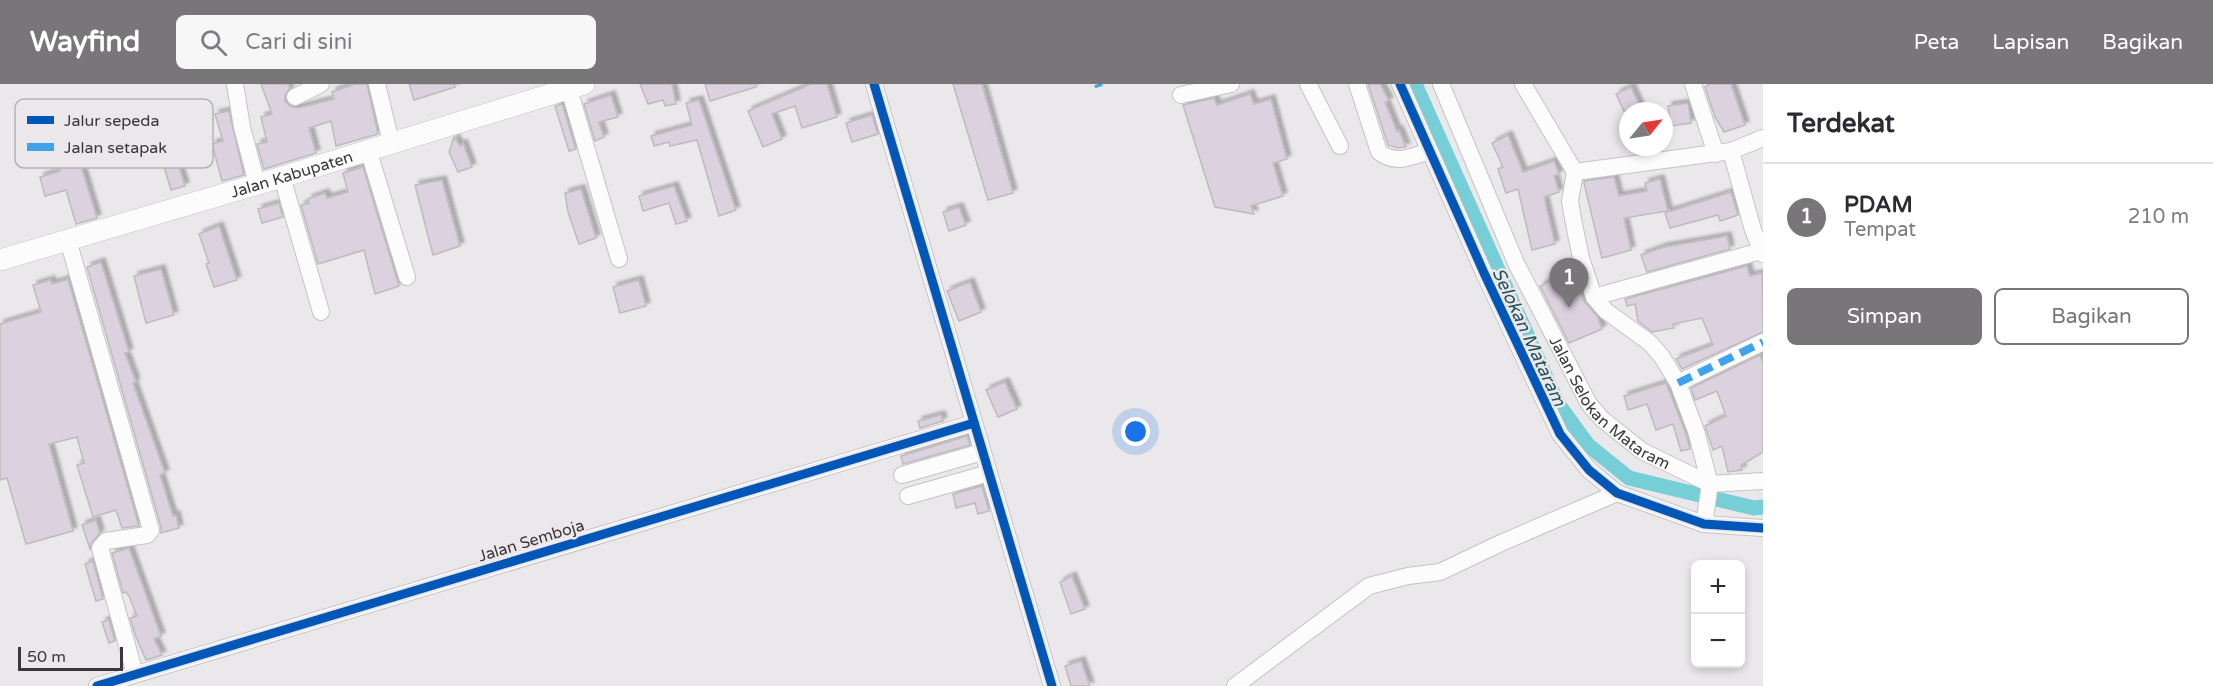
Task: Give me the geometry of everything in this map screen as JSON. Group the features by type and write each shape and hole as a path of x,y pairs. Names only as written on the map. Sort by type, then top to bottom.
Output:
{"main road":[{"name":"Jalan Kabupaten","path":"0,260 282,177 576,86"}],"street":[{"path":"234,84 242,127 257,184"},
{"path":"294,97 321,84"},
{"path":"377,84 391,142"},
{"path":"874,84 1052,686"},
{"path":"1181,95 1231,84"},
{"path":"1308,84 1340,146"},
{"path":"1357,84 1379,152 1386,157 1401,161 1429,151"},
{"path":"1400,84 1484,273 1560,434 1589,470 1617,493 1705,519 1763,528"},
{"name":"Jalan Selokan Mataram","path":"1441,84 1516,263 1589,404 1608,424 1642,451 1710,490 1763,481"},
{"path":"1523,84 1575,172 1570,201 1581,258 1594,297 1606,311 1650,343 1662,357 1678,383 1696,431 1710,490 1705,519"},
{"path":"1594,297 1762,252 1723,152 1693,84"},
{"path":"576,86 619,259"},
{"path":"1575,172 1723,152 1763,138"},
{"path":"368,149 407,277"},
{"path":"282,177 321,312"},
{"path":"68,240 151,530 147,535 106,541 100,549 135,674"},
{"path":"1678,383 1763,342"},
{"name":"Jalan Semboja","path":"97,686 974,423"},
{"path":"902,475 982,452"},
{"path":"908,496 989,473"},
{"path":"1235,686 1369,586 1408,576 1440,572 1617,493"}],"building":[{"path":"261,84 288,84 290,88 285,101 290,106 298,108 334,99 332,92 355,84 367,84 378,134 336,146 331,121 309,128 316,153 264,169 257,144 267,142 261,117 272,114"},
{"path":"409,84 454,84 455,87 414,100"},
{"path":"640,84 672,84 676,104 665,106 663,100 648,104"},
{"path":"705,84 756,84 756,87 710,101"},
{"path":"811,84 827,84 837,117 802,128 795,106 772,114 782,139 763,147 748,111"},
{"path":"953,84 982,84 1013,193 988,200"},
{"path":"1368,84 1380,84 1389,101 1385,102 1406,147 1398,148 1388,145"},
{"path":"1709,84 1731,84 1745,125 1724,132 1715,117 1705,87"},
{"path":"1631,87 1638,102 1620,102 1616,94"},
{"path":"1250,94 1254,104 1271,99 1287,159 1273,163 1283,196 1251,206 1254,214 1215,207 1183,105 1214,98 1217,105"},
{"path":"611,95 618,117 599,122 604,137 595,141 584,104"},
{"path":"699,100 736,210 719,216 697,140 670,146 669,142 654,146 651,136 692,125 686,103"},
{"path":"1688,103 1691,123 1673,126 1673,105"},
{"path":"562,104 576,149 569,151 555,106"},
{"path":"229,111 244,175 222,181 213,148 213,144 223,141 215,114"},
{"path":"872,115 878,134 852,142 846,123"},
{"path":"1508,135 1523,172 1554,161 1559,174 1554,176 1559,192 1544,197 1555,244 1532,250 1518,189 1506,193 1498,169 1503,167 1492,143"},
{"path":"454,137 460,146 463,143 472,167 458,172 449,152"},
{"path":"363,167 399,286 375,294 364,250 318,264 301,205 309,203 308,199 325,193 327,198 348,192 343,173"},
{"path":"59,168 82,168 97,218 76,224 66,190 45,196 40,177 60,171"},
{"path":"164,168 179,168 185,186 171,190"},
{"path":"1614,177 1619,196 1647,191 1645,183 1660,179 1668,211 1624,218 1631,250 1602,258 1584,181"},
{"path":"442,180 460,246 433,255 415,185"},
{"path":"674,186 687,221 676,224 669,203 643,211 639,196"},
{"path":"581,189 596,238 579,244 568,212 565,193"},
{"path":"1731,192 1738,215 1720,221 1718,215 1670,228 1665,213"},
{"path":"279,203 283,217 262,223 258,209"},
{"path":"959,207 966,225 949,231 943,212"},
{"path":"219,226 237,280 214,287 199,234"},
{"path":"1727,236 1730,249 1647,272 1641,255 1664,247"},
{"path":"101,262 129,352 125,353 136,382 133,383 165,473 160,475 179,528 161,533 87,267"},
{"path":"1747,266 1750,276 1762,273 1763,332 1682,369 1676,359 1713,345 1702,318 1673,324 1674,328 1652,332 1638,321 1635,304 1627,306 1625,299"},
{"path":"161,269 174,315 146,323 134,276"},
{"path":"1574,271 1584,301 1597,316 1602,329 1569,343 1540,286"},
{"path":"68,279 139,526 122,528 116,510 93,517 77,465 84,463 77,437 49,444 73,531 26,544 7,478 0,480 0,324 41,312 33,285 51,280 52,284"},
{"path":"639,280 646,306 620,313 613,287"},
{"path":"970,282 981,312 959,321 947,291"},
{"path":"1760,355 1763,363 1763,452 1741,465 1742,470 1728,472 1722,446 1713,450 1705,426 1726,416 1717,391 1695,400 1691,388"},
{"path":"1005,382 1017,409 998,417 986,390"},
{"path":"1666,383 1690,449 1681,451 1673,424 1656,430 1647,404 1628,410 1624,396"},
{"path":"941,415 943,421 920,428 918,421"},
{"path":"967,436 970,445 903,464 901,456"},
{"path":"982,486 989,511 978,514 975,503 956,508 953,494"},
{"path":"96,520 100,533 92,542 90,549 82,525"},
{"path":"129,548 161,636 154,639 162,655 146,660 130,618 137,616 129,596 126,592 123,593 112,553"},
{"path":"93,561 103,599 96,601 85,564"},
{"path":"1072,576 1085,609 1071,614 1060,582"},
{"path":"109,620 115,641 109,643 102,622"},
{"path":"1081,661 1090,686 1071,686 1065,666"}],"waterway":[{"name":"Selokan Mataram","path":"1415,84 1558,404 1588,445 1629,478 1754,508 1763,507"}],"marked path":[{"path":"1678,383 1763,342"}],"cycle path":[{"path":"874,84 1052,686"},
{"path":"1400,84 1484,273 1560,434 1589,470 1617,493 1704,524 1763,528"},
{"path":"97,686 974,423"}],"place":[{"name":"PDAM","path":"1569,308"}]}
